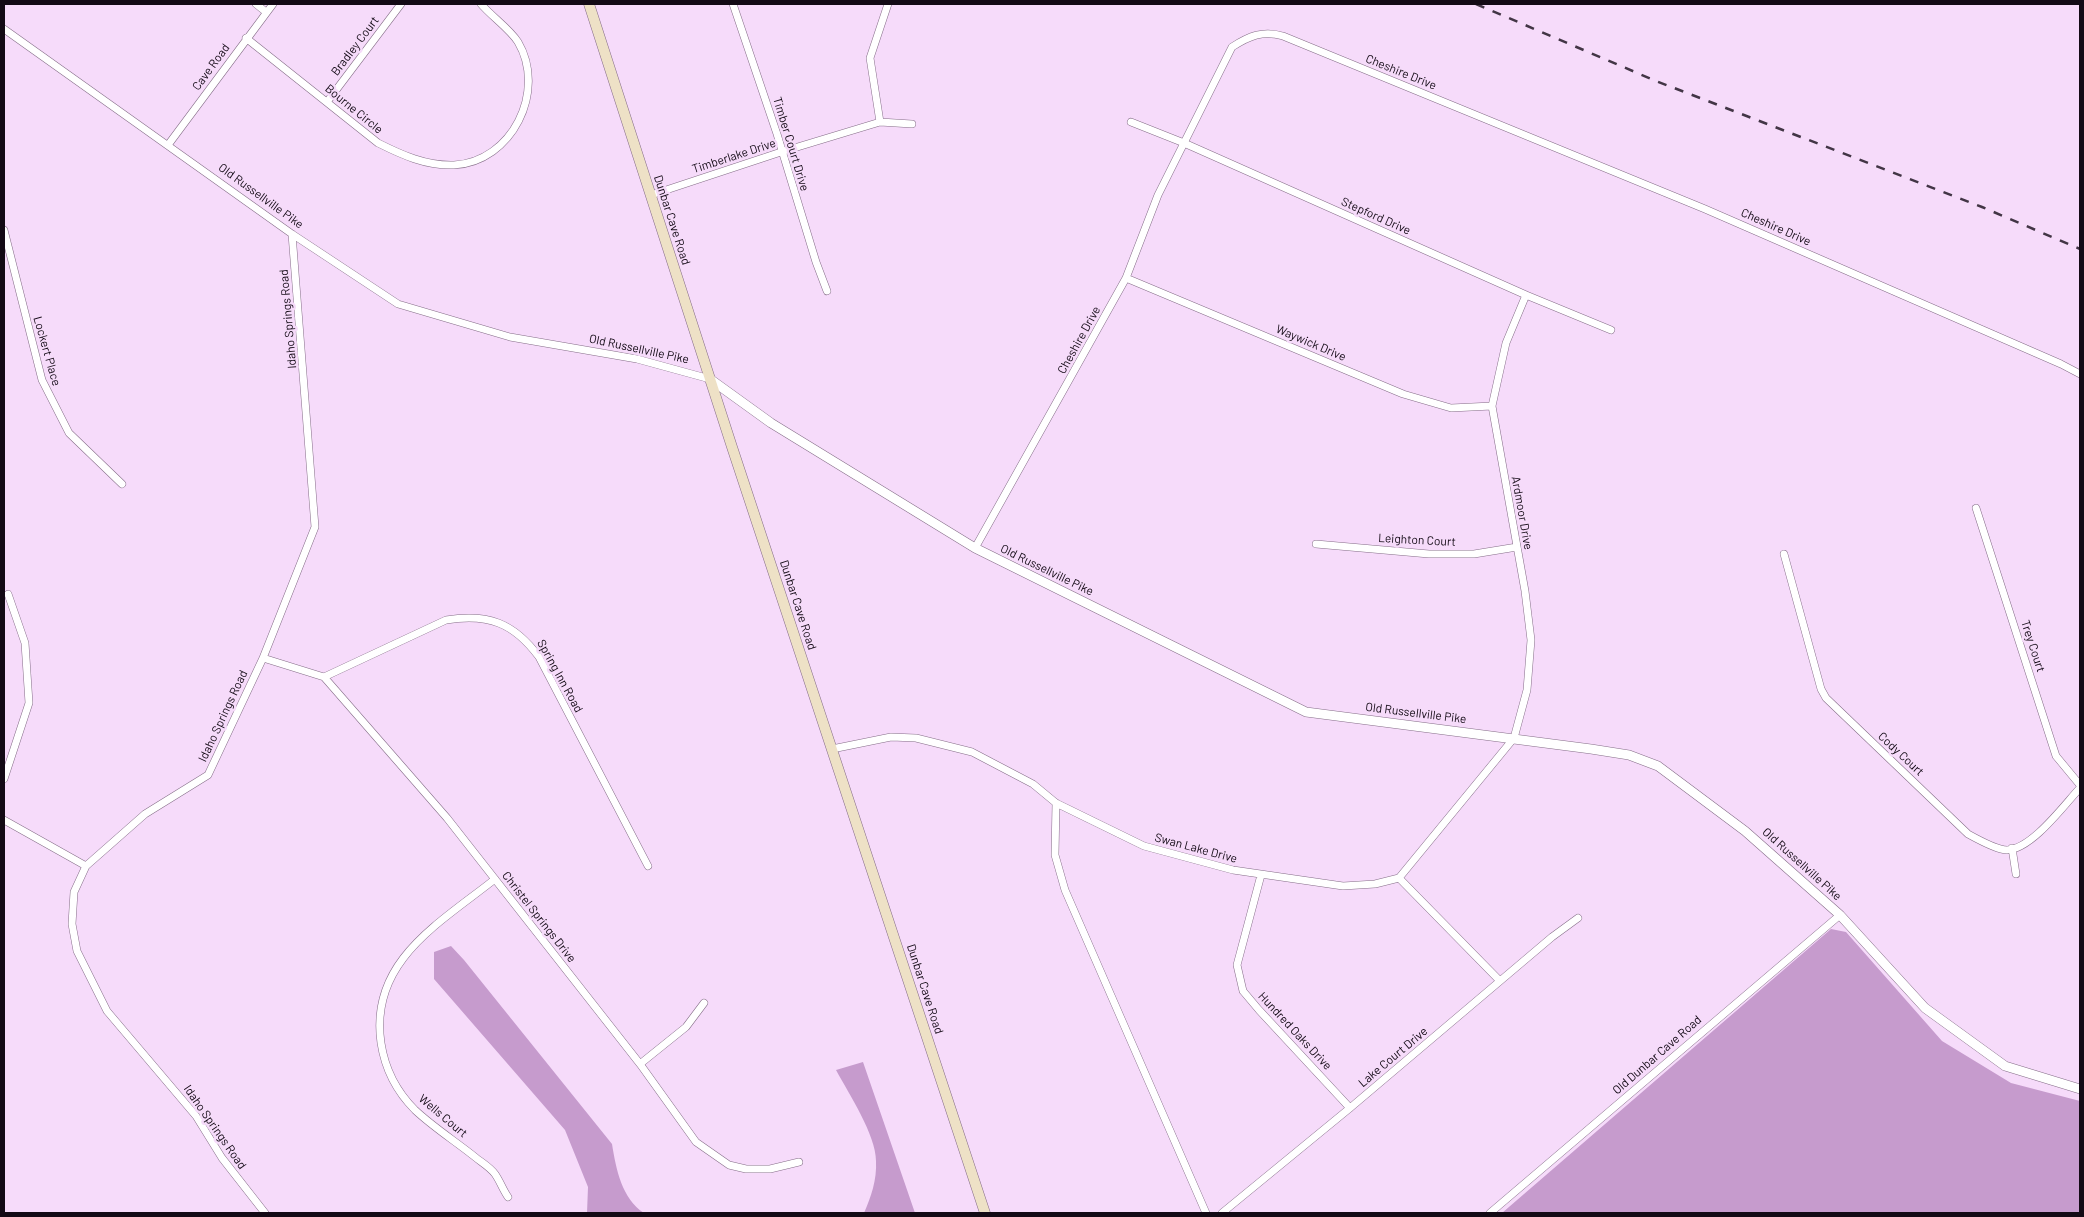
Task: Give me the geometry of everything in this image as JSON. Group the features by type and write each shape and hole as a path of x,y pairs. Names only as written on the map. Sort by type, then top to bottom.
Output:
{"main road":[{"name":"Dunbar Cave Road","path":"589,4 710,379 985,1213"}],"street":[{"path":"256,4 266,12"},
{"name":"Cave Road","path":"168,145 273,4"},
{"name":"Bradley Court","path":"327,102 401,4"},
{"name":"Bourne Circle","path":"246,38 378,143 403,156 434,164 456,165 476,160 496,149 516,127 525,107 529,84 526,63 518,41 481,4"},
{"name":"Timber Court Drive","path":"733,4 827,291"},
{"path":"880,122 870,58 888,4"},
{"name":"Old Russellville Pike","path":"4,29 292,234 398,304 510,338 638,359 710,379 771,424 975,548 1306,712 1514,738 1629,755 1658,766 1745,831 1840,915 1925,1008 2005,1066 2080,1089"},
{"name":"Cheshire Drive","path":"975,548 1126,278 1158,195 1232,47 1248,36 1270,32 1705,209 2061,364 2080,374"},
{"name":"Timberlake Drive","path":"650,195 880,122 912,124"},
{"name":"Stepford Drive","path":"1132,122 1184,143 1526,296 1611,330"},
{"name":"Lockert Place","path":"4,230 32,348 42,380 51,400 69,433 122,484"},
{"name":"Idaho Springs Road","path":"265,1213 222,1158 196,1116 105,1007 77,951 72,924 74,892 86,866 145,814 208,775 263,658 315,527 292,234"},
{"name":"Waywick Drive","path":"1126,278 1403,394 1451,408 1492,406"},
{"name":"Ardmoor Drive","path":"1514,738 1527,690 1531,640 1492,406 1506,344 1526,296"},
{"name":"Trey Court","path":"1976,508 2056,756 2080,786"},
{"name":"Leighton Court","path":"1316,544 1429,554 1474,554 1517,547"},
{"name":"Cody Court","path":"1784,554 1820,689 1826,698 1968,834 2006,850 2012,848"},
{"path":"4,779 29,703 25,643 8,594"},
{"name":"Spring Inn Road","path":"324,678 446,620 465,617 484,618 502,623 527,640 539,657 648,866"},
{"path":"263,658 324,678"},
{"name":"Christel Springs Drive","path":"324,678 447,818 640,1064 696,1142 729,1165 770,1169 799,1162"},
{"name":"Swan Lake Drive","path":"832,749 891,737 916,738 972,752 1033,784 1056,803 1144,846 1233,870 1343,886 1375,884 1399,878"},
{"path":"1500,982 1399,878 1514,738"},
{"path":"2016,874 2012,848 2033,837 2080,786"},
{"path":"1056,803 1055,855 1064,890 1206,1213"},
{"path":"4,820 86,866"},
{"name":"Hundred Oaks Drive","path":"1261,875 1237,965 1243,991 1350,1108"},
{"name":"Wells Court","path":"495,878 445,915 407,952 395,970 386,989 381,1008 379,1033 382,1052 396,1087 415,1110 494,1172 508,1197"},
{"name":"Old Dunbar Cave Road","path":"1490,1213 1840,915"},
{"name":"Lake Court Drive","path":"1222,1213 1350,1108 1552,937 1578,918"},
{"path":"640,1064 686,1027 704,1003"}],"shaded area":[{"path":"1831,929 1846,932 1942,1041 2011,1083 2080,1101 2080,1213 1502,1213"},
{"path":"451,946 612,1144 618,1173 625,1192 636,1207 644,1213 587,1213 588,1187 565,1130 434,979 434,952"},
{"path":"863,1062 915,1213 864,1213 874,1182 876,1168 875,1151 867,1127 836,1070"}],"railway":[{"path":"1476,4 1656,81 1982,207 2080,249"}]}
